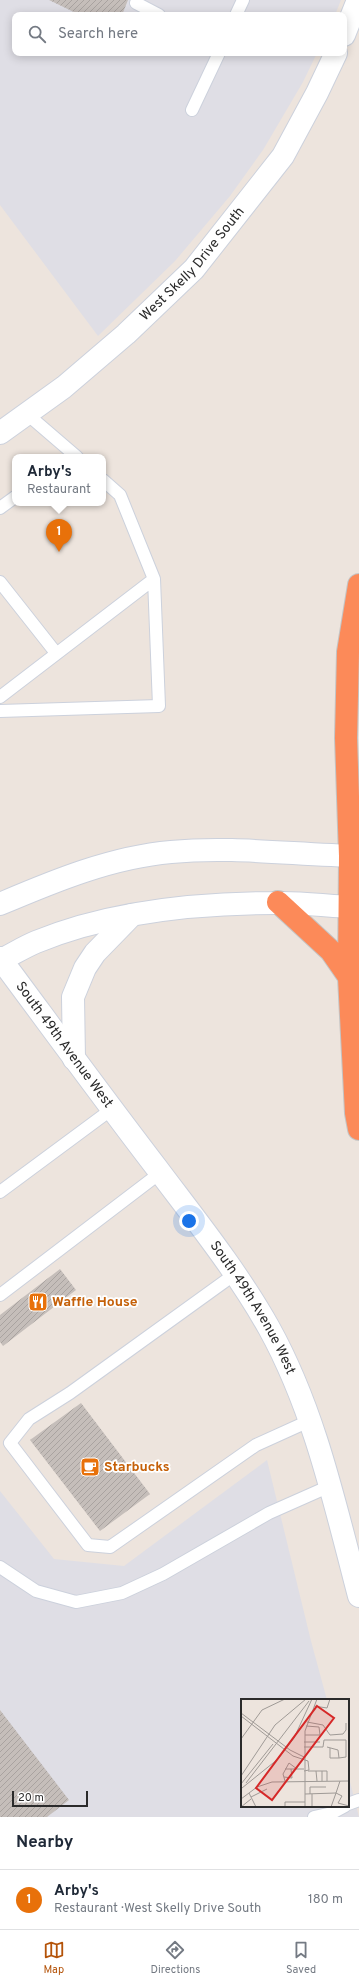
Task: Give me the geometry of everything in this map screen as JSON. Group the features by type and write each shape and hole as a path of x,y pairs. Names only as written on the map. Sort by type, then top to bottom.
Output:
{"highway":[{"path":"359,585 348,652 346,738 354,856 354,907 349,977 356,1113 359,1129"},
{"path":"278,902 331,951 349,977"}],"street":[{"path":"347,28 358,0"},
{"name":"West Skelly Drive South","path":"0,433 64,387 126,334 194,269 283,156 335,56"},
{"path":"0,904 64,878 115,862 170,852 222,850 354,856"},
{"name":"South 49th Avenue West","path":"354,907 278,902 206,906 132,915 85,925 36,942 1,959 235,1274 270,1329 309,1421 330,1486 359,1596"},
{"path":"74,1059 73,997 85,968 95,953 132,915"}],"lane":[{"path":"237,12 243,0"},
{"path":"136,3 153,12"},
{"path":"192,110 218,56"},
{"path":"27,414 72,454"},
{"path":"0,711 159,706 154,579 120,495 106,483"},
{"path":"0,508 12,499"},
{"path":"0,697 154,579"},
{"path":"0,582 56,653"},
{"path":"0,1192 112,1109"},
{"path":"0,1295 160,1173"},
{"path":"235,1274 70,1393 29,1419 10,1443 88,1545 110,1547 256,1445 309,1421"},
{"path":"0,1567 36,1591 76,1602 122,1594 163,1574 269,1513 330,1486"},
{"path":"349,1804 359,1800"},
{"path":"314,1817 332,1815 343,1807"}],"shaded area":[{"path":"0,0 341,0 336,12 12,12 12,56 316,56 303,82 263,150 230,196 175,261 98,336 0,205"},
{"path":"267,1460 327,1699 241,1699 241,1807 349,1807 349,1778 359,1817 0,1817 0,1491 54,1559 124,1566"}],"building":[{"path":"49,0 128,0 123,12 74,12"},
{"name":"Waffle House","path":"60,1269 76,1290 3,1346 0,1342 0,1315"},
{"name":"Starbucks","path":"81,1403 150,1494 100,1531 30,1440"},
{"path":"0,1710 69,1800 47,1817 0,1817"}],"place":[{"name":"Arby's","path":"59,552"},
{"name":"Waffle House","path":"38,1302"},
{"name":"Starbucks","path":"90,1467"}]}
